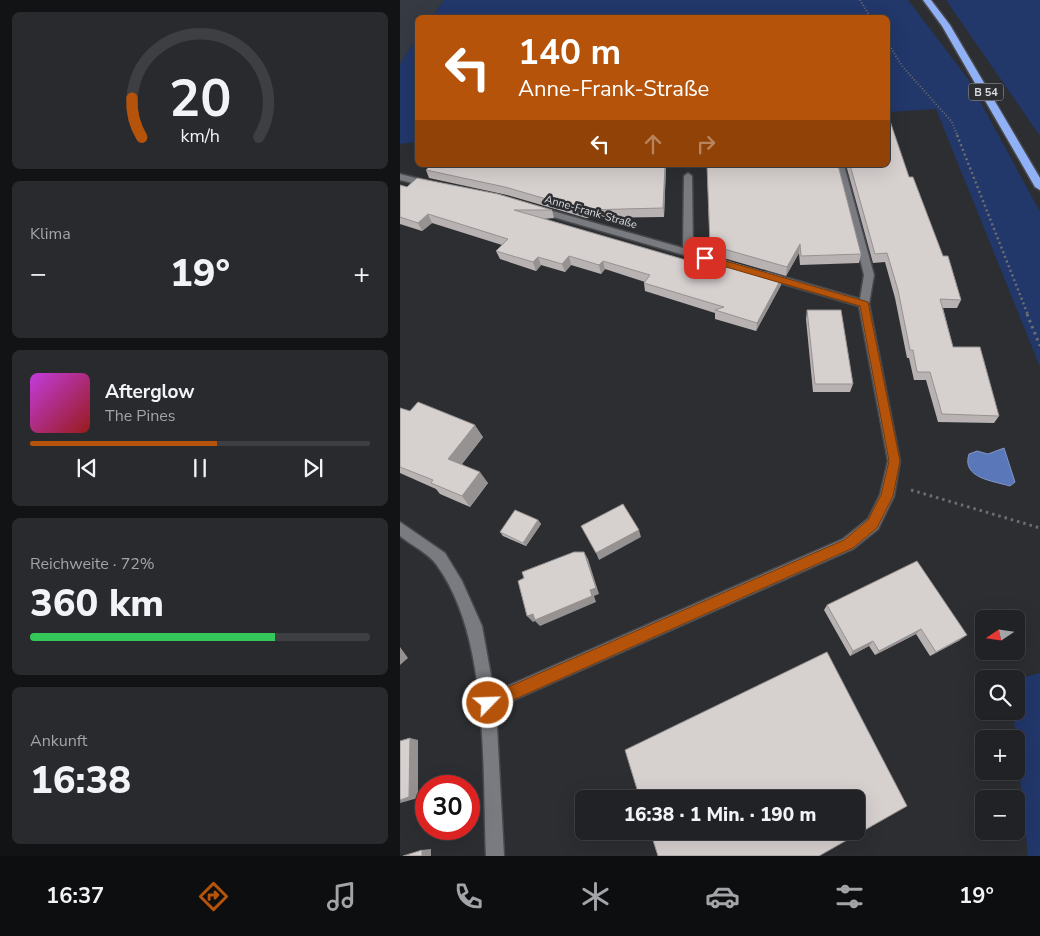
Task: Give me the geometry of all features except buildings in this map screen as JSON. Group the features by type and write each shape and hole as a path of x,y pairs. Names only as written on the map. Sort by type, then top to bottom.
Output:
{"highway":[{"name":"B 54","path":"927,0 946,25 1040,187"}],"street":[{"path":"488,703 848,544 873,524 887,496 894,461 864,304 869,275 841,167"},
{"path":"688,176 688,253"},
{"path":"400,177 438,185"},
{"name":"Anne-Frank-Straße","path":"532,208 734,266"},
{"path":"753,272 864,304"},
{"path":"400,528 440,558 457,586 474,626 488,703 495,856"}],"path":[{"path":"860,0 869,15"},
{"path":"890,47 902,66 952,122 1040,346"},
{"path":"890,484 1040,528"}],"shaded area":[{"path":"400,0 444,0 433,15 415,15 415,41 400,64"},
{"path":"444,0 908,0 968,79 1040,212 1040,367 936,109 890,112 890,15 433,15"},
{"path":"946,0 1040,0 1040,136"},
{"path":"415,41 415,142 400,144 400,64"},
{"path":"1004,448 1015,482 1010,486 980,477 970,468 968,462 969,454 977,451 988,454"},
{"path":"1040,673 1040,856 1028,856 1025,827 1025,790 1021,790 1020,780 1025,780 1025,730 1015,730 1014,720 1025,720 1025,677"}],"route":[{"path":"488,703 848,544 873,524 887,496 894,461 864,304 705,258"}]}
